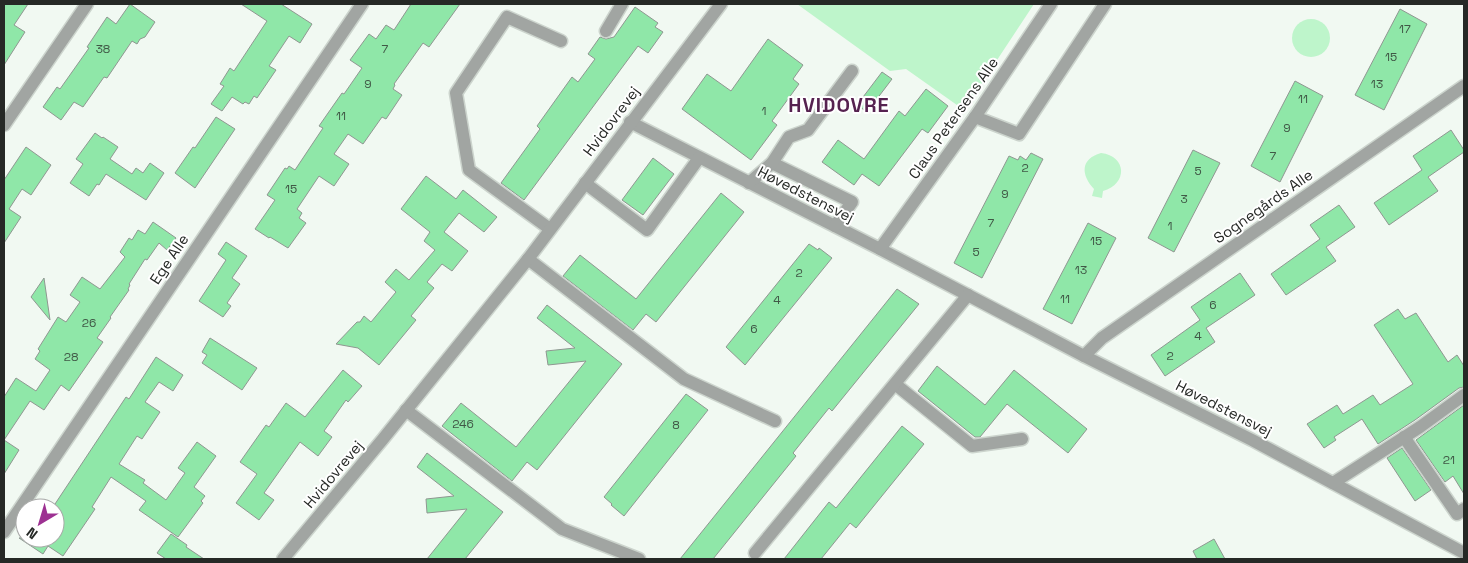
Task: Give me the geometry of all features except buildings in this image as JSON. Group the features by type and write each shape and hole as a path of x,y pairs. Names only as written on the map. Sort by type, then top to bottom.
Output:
{"street":[{"path":"4,124 87,4"},
{"name":"Ege Alle","path":"4,532 362,4"},
{"path":"606,31 622,4"},
{"name":"Hvidovrevej","path":"284,559 528,259 720,4"},
{"name":"Claus Petersens Alle","path":"880,249 975,116 1051,4"},
{"path":"975,116 1019,134 1105,4"},
{"path":"550,229 468,170 456,93 507,17 561,41"},
{"path":"749,183 772,163 790,137 808,130 852,72"},
{"name":"Sognegårds Alle","path":"1084,356 1102,338 1464,86"},
{"name":"Høvedstensvej","path":"630,122 880,249 1084,356 1252,440 1464,553"},
{"path":"584,183 647,230 700,158"},
{"path":"772,163 852,202 834,226"},
{"path":"528,259 684,380 775,421"},
{"path":"756,553 968,295"},
{"path":"895,384 972,446 1022,439"},
{"path":"1333,483 1464,396"},
{"path":"406,410 562,528 639,559"},
{"path":"1404,437 1456,514 1464,509"}],"green space":[{"path":"797,4 1034,4 964,110 906,69 890,71"},
{"path":"1311,19 1324,25 1330,38 1324,51 1311,57 1298,51 1292,38 1298,25"},
{"path":"1101,153 1116,159 1120,164 1121,170 1117,183 1103,191 1102,198 1092,196 1094,189 1085,173 1086,163 1089,159"}],"district":[{"name":"HVIDOVRE","path":"839,105"}]}
